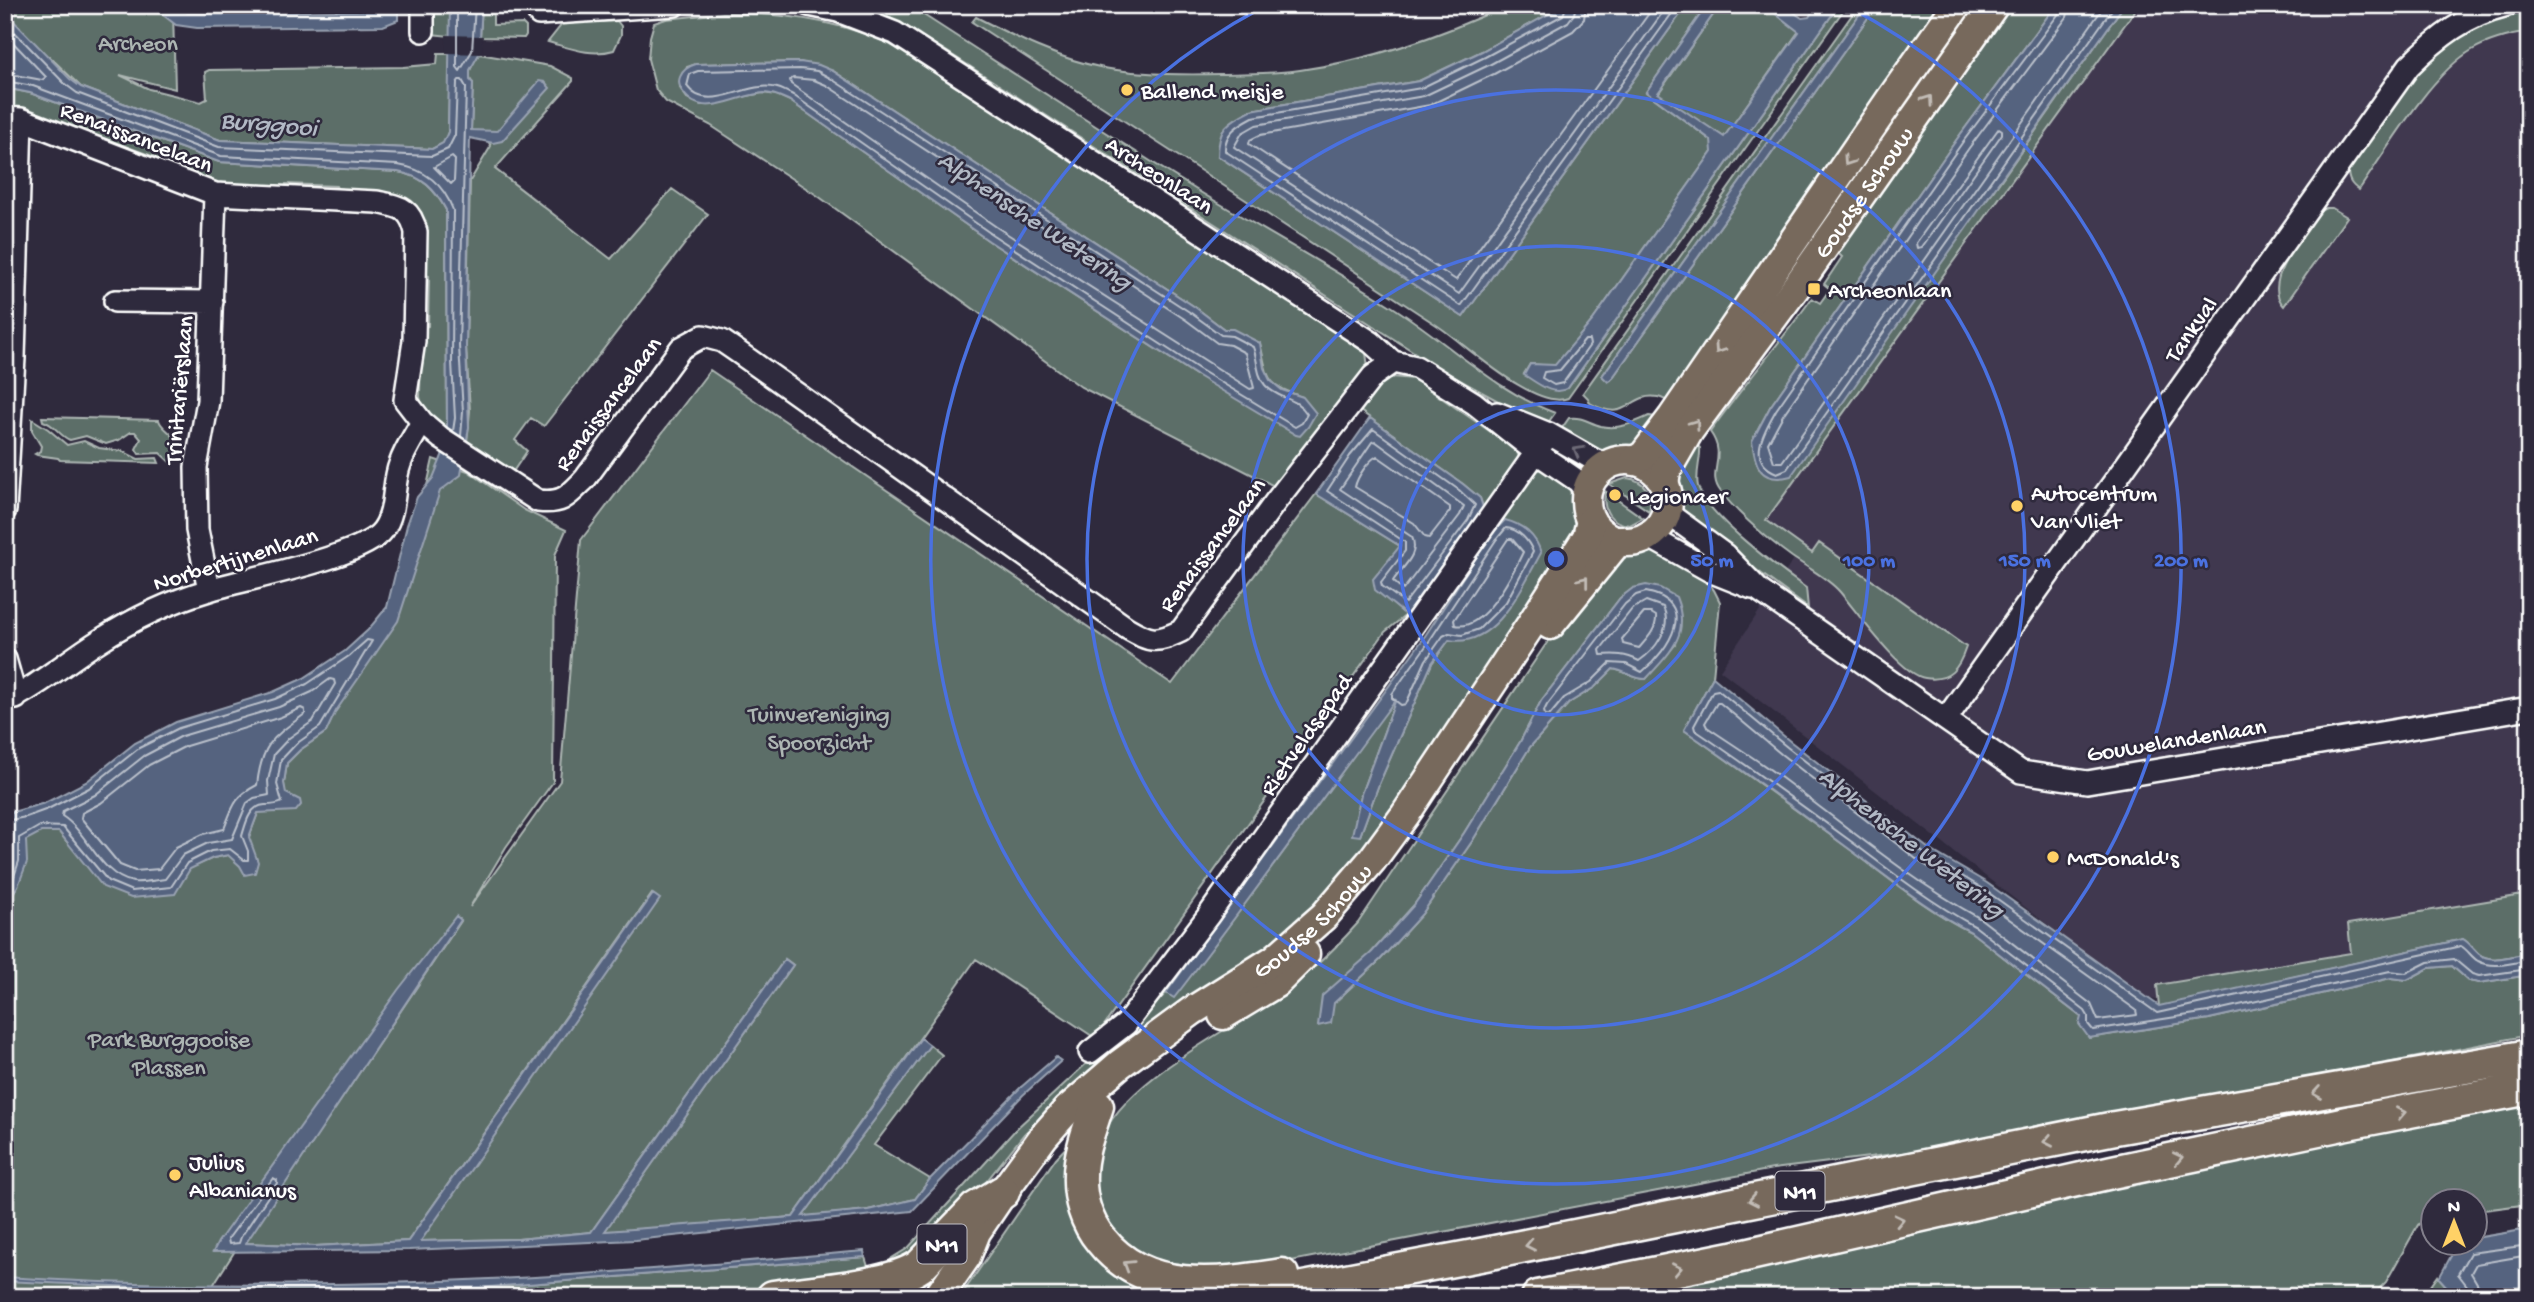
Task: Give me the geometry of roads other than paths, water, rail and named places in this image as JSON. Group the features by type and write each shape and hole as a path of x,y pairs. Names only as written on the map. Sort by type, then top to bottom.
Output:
{"highway":[{"name":"N11","path":"1256,1297 2115,1128 2529,1056"},
{"name":"N11","path":"1538,1297 1732,1258 2138,1167 2529,1088"},
{"name":"N11","path":"1097,1106 1081,1160 1080,1183 1084,1206 1108,1250 1132,1268 1152,1277 1186,1283 1244,1281 1357,1264 1485,1254"},
{"name":"N11","path":"773,1297 874,1282 910,1273 975,1209 1003,1192"}],"main road":[{"name":"Goudse Schouw","path":"1622,462 1644,455 1672,418 1957,5"},
{"name":"Goudse Schouw","path":"1664,484 1666,471 1689,431 1801,280 1994,5"},
{"path":"1622,462 1647,465 1657,473 1664,484 1668,503 1666,512 1662,522 1648,536 1629,542 1619,541 1608,537 1591,521 1586,503 1587,493 1591,481 1599,471 1622,462"},
{"name":"Goudse Schouw","path":"937,1297 966,1257 976,1232 1003,1192 1044,1136 1079,1099 1120,1064 1192,1012 1275,959 1324,916 1372,860 1538,615 1587,537 1591,521"},
{"name":"Goudse Schouw","path":"966,1257 989,1239 1057,1146 1097,1106 1206,1025 1276,983 1343,918 1420,817 1542,636 1591,572 1619,541"}],"street":[{"path":"422,31 423,5"},
{"path":"539,14 674,5"},
{"name":"Archeonlaan","path":"809,5 838,11 895,33 1371,342 1393,362 1416,367 1474,404 1578,481 1587,493"},
{"name":"Tankval","path":"1946,719 2409,66 2433,42 2461,22 2489,9 2507,5"},
{"path":"5,510 11,437 13,118"},
{"name":"Renaissancelaan","path":"13,118 215,194 377,202 402,207 413,218 416,232 414,341 405,400 422,422 441,438 538,501 555,503 568,496 585,479 681,348 703,336 722,341 1127,628 1148,640 1162,640 1181,631 1276,501 1373,376 1393,362"},
{"name":"Trinitariërslaan","path":"209,590 197,530 196,467 208,401 215,194"},
{"path":"115,300 212,302"},
{"name":"Archeonlaan","path":"1474,404 1549,434 1596,461 1622,462"},
{"name":"Norbertijnenlaan","path":"10,700 154,609 209,590 286,571 337,554 363,544 383,531 396,496 399,465 422,422"},
{"name":"Rietveldsepad","path":"1090,1052 1126,1024 1200,927 1549,434"},
{"name":"Gouwelandenlaan","path":"1666,512 1725,555 1760,591 1946,719 1995,757 2021,772 2087,782 2529,708"},
{"name":"Gouwelandenlaan","path":"1648,536 1712,572 1760,591"},
{"path":"5,659 10,700"}],"water":[{"path":"150,5 173,5 188,13 398,10 398,20 383,26 197,28 176,25"},
{"path":"450,5 482,5 479,54 470,70 470,80 473,83 471,130 497,131 539,81 545,82 550,88 502,141 493,143 470,138 466,346 469,427 461,475 440,491 398,621 336,711 326,732 287,763 284,783 286,793 300,800 301,805 296,811 258,813 249,837 258,862 255,873 245,875 228,855 213,858 190,869 175,894 131,898 103,887 59,832 41,832 26,840 27,862 18,886 5,905 5,814 45,803 86,782 135,743 176,722 273,692 304,678 345,651 368,630 387,607 407,525 417,497 433,478 442,456 447,427 446,210 427,185 421,180 398,172 219,162 30,93 5,88 5,12 81,87 220,140 432,149 443,143 448,132"},
{"path":"1565,5 1687,5 1463,317 1218,156 1222,132 1230,122 1251,110 1419,81 1482,51"},
{"path":"1707,5 1720,5 1658,93 1724,137 1799,32 1764,5 1783,5 1802,18 1809,17 1817,5 1839,5 1568,388 1556,391 1545,388 1524,375 1530,364 1555,365 1593,320 1712,152 1711,140 1646,92"},
{"path":"1866,5 1877,5 1608,382 1602,376"},
{"path":"2056,5 2124,5 1791,476 1773,478 1766,475 1755,459 1752,441 1770,407 1957,139"},
{"name":"Alphensche Wetering","path":"800,62 819,65 833,71 1195,307 1224,329 1233,329 1260,343 1264,368 1270,380 1282,390 1303,397 1316,413 1308,427 1300,436 1296,435 1196,375 989,241 790,101 764,93 721,104 700,105 683,92 679,79 683,72 696,64"},
{"path":"1370,418 1463,484 1480,498 1483,507 1406,615 1375,590 1373,579 1400,546 1316,494"},
{"path":"1505,520 1527,531 1536,541 1541,553 1506,613 1481,635 1466,640 1449,640 1432,663 1379,784 1360,836 1352,835 1361,794 1396,699 1174,998 1166,993 1423,639 1490,536"},
{"path":"1646,585 1660,588 1676,597 1680,610 1680,632 1670,651 1646,679 1613,669 1595,687 1569,703 1530,747 1473,840 1422,914 1380,960 1334,1003 1331,1023 1318,1026 1322,996 1372,952 1414,905 1464,833 1520,742 1541,701 1620,598 1633,588"},
{"name":"Alphensche Wetering","path":"1713,677 1791,742 1929,849 1987,883 2159,1006 2463,939 2484,957 2503,958 2529,953 2529,975 2479,983 2469,981 2452,966 2429,968 2407,980 2391,978 2209,1019 2089,1038 2079,1024 2081,1017 1971,932 1910,894 1684,730"},
{"path":"653,894 660,899 421,1241 518,1239 591,1232 785,959 793,965 605,1231 793,1217 921,1038 930,1045 803,1216 868,1210 915,1199 930,1179 1020,1088 1056,1057 1061,1061 1023,1095 912,1211 635,1240 409,1250 213,1252 398,990 456,916 461,920 246,1243 315,1246 408,1241"},
{"path":"2529,1229 2529,1297 2456,1297 2439,1278 2451,1256 2488,1256 2488,1236"},
{"path":"864,1251 865,1257 466,1289 199,1290 5,1281 5,1277 210,1285 415,1282 591,1274"}],"place":[{"name":"Ballend meisje","path":"1127,90"},
{"name":"Archeonlaan","path":"1814,289"},
{"name":"Legionaer","path":"1615,495"},
{"name":"Autocentrum Van Vliet","path":"2017,506"},
{"name":"McDonald's","path":"2053,857"},
{"name":"Julius Albanianus","path":"175,1175"}],"park label":[{"name":"Archeon","path":"138,42"},
{"name":"Tuinvereniging Spoorzicht","path":"819,727"},
{"name":"Park Burggooise Plassen","path":"169,1052"}],"water label":[{"name":"Burggooi","path":"269,122"}]}
